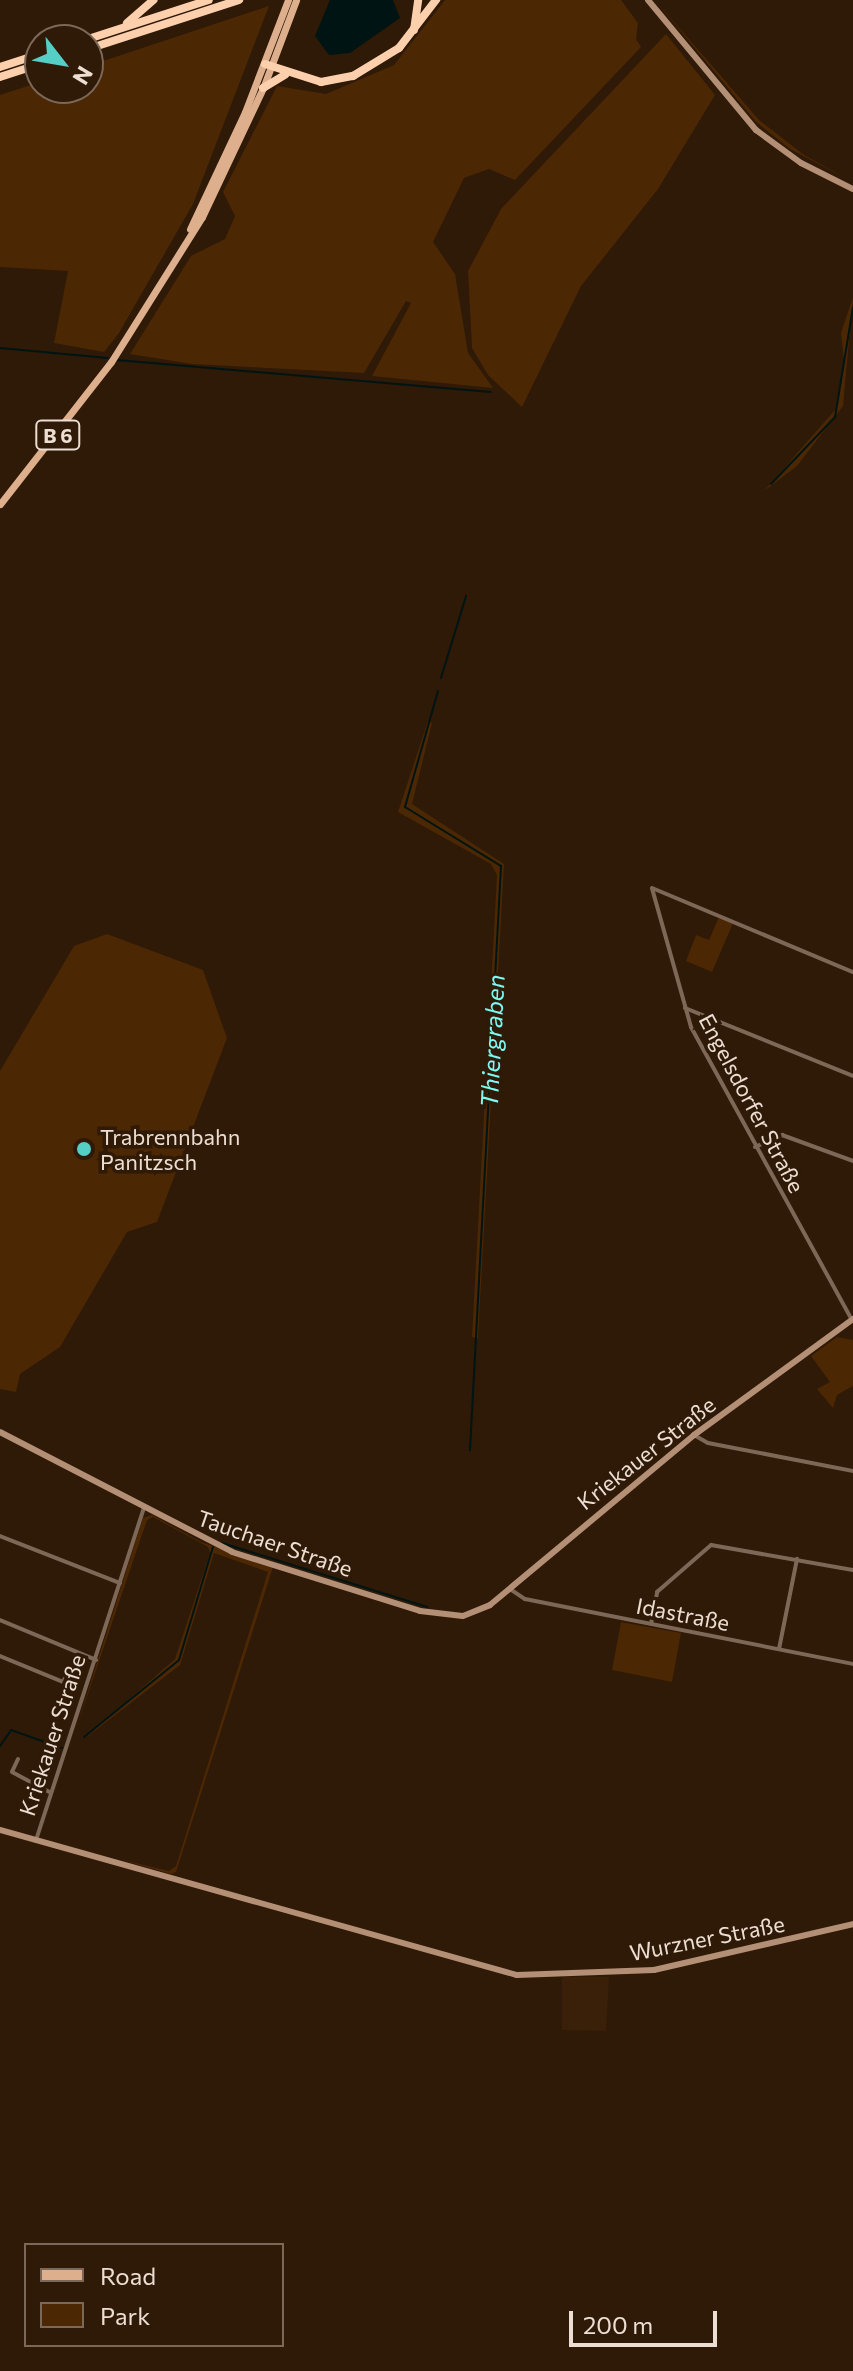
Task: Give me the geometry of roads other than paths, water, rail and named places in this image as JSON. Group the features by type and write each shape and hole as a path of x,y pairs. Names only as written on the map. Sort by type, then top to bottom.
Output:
{"highway":[{"path":"115,30 153,0"},
{"path":"104,34 209,0"},
{"path":"104,44 239,0"},
{"path":"410,37 418,0"},
{"path":"269,65 286,74 332,82 365,71 410,37 436,0"},
{"path":"0,67 24,59"},
{"path":"269,65 309,80"},
{"path":"0,77 24,69"},
{"path":"263,88 286,74"}],"main road":[{"name":"B 6","path":"0,504 113,359 217,190 263,88 292,1"},
{"name":"B 6","path":"185,242 269,65"}],"street":[{"path":"648,0 723,95 785,154 853,189"},
{"name":"Engelsdorfer Straße","path":"853,972 652,888 685,1009 755,1147 853,1320"},
{"path":"685,1009 853,1076"},
{"path":"755,1147 782,1135 853,1161"},
{"name":"Kriekauer Straße","path":"463,1616 510,1589 694,1435 853,1320"},
{"name":"Tauchaer Straße","path":"0,1432 232,1552 420,1611 463,1616"},
{"path":"694,1435 708,1443 853,1471"},
{"name":"Kriekauer Straße","path":"37,1837 144,1508"},
{"path":"0,1536 120,1583"},
{"path":"651,1624 657,1592 711,1545 853,1570"},
{"path":"779,1649 797,1559"},
{"name":"Idastraße","path":"510,1589 525,1599 853,1664"},
{"path":"0,1620 96,1660"},
{"path":"1,1666 2,1657 63,1682 79,1652"},
{"path":"18,1759 12,1772 51,1793"},
{"name":"Wurzner Straße","path":"0,1830 37,1837 517,1975 654,1970 853,1924"}],"waterway":[{"path":"771,484 835,417 853,307"},
{"path":"0,348 108,358"},
{"path":"117,360 491,392"},
{"name":"Thiergraben","path":"441,678 466,596"},
{"name":"Thiergraben","path":"438,691 405,807 501,866 470,1450"},
{"name":"Thiergraben","path":"222,1543 427,1607"},
{"name":"Thiergraben","path":"84,1737 179,1660 213,1547"},
{"path":"0,1746 11,1730 62,1748"}],"place":[{"name":"Trabrennbahn Panitzsch","path":"84,1149"}]}
